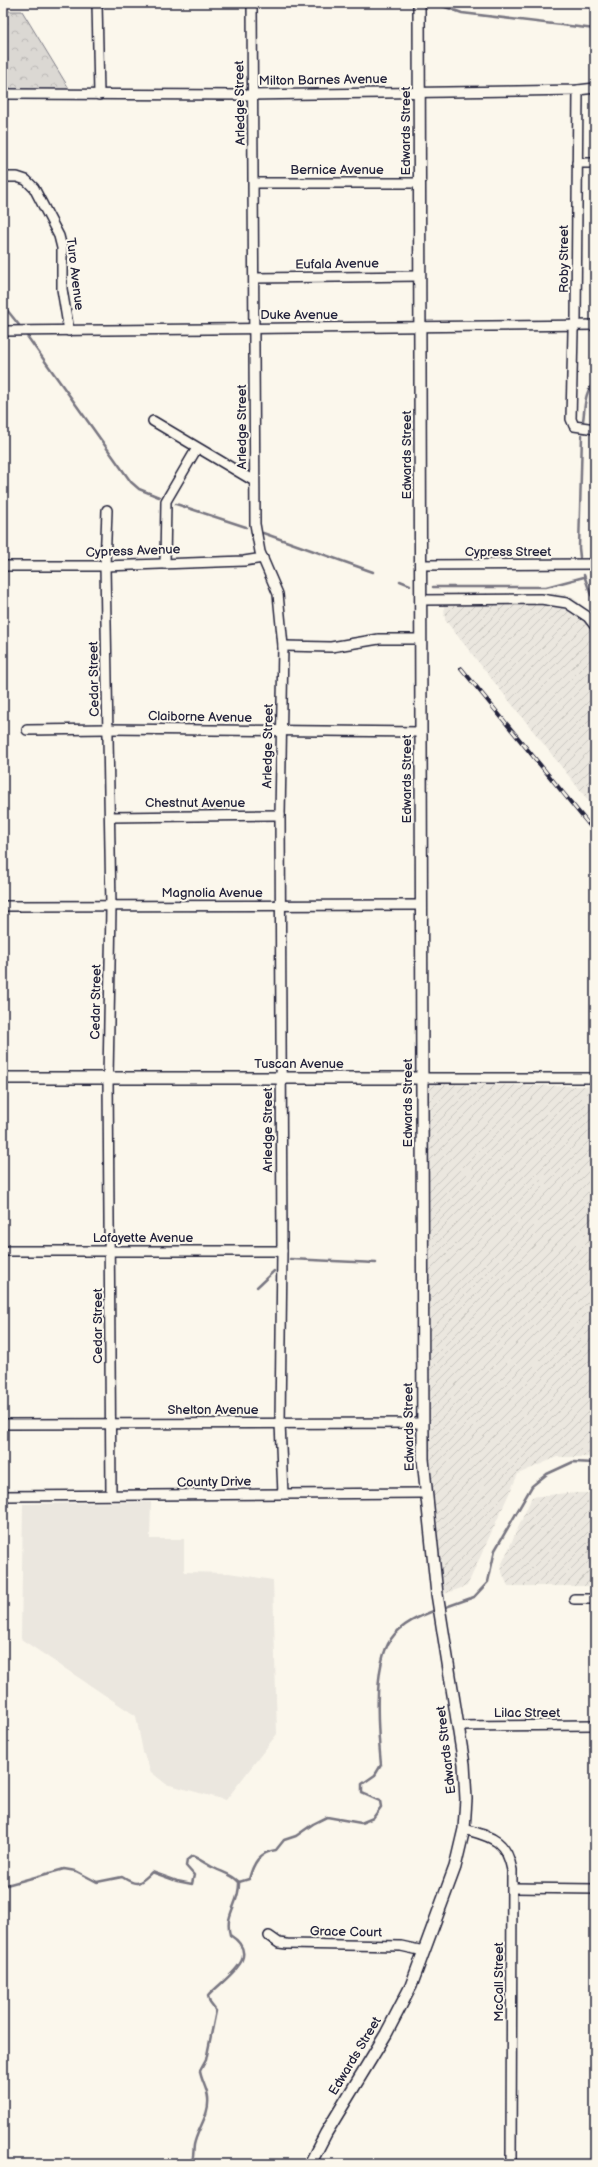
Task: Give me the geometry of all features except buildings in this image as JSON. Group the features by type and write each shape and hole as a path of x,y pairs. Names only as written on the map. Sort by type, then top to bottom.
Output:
{"main road":[{"name":"Edwards Street","path":"310,2164 326,2133 399,2010 424,1951 455,1866 464,1829 465,1776 459,1726 437,1594 426,1493 423,1423 422,565 419,3"},
{"name":"Tuscan Avenue","path":"3,1078 422,1078"}],"street":[{"path":"97,3 99,95"},
{"name":"Arledge Street","path":"252,3 255,278 254,481 256,532 263,558 278,594 282,646 280,815 282,1252 280,1423 283,1494"},
{"name":"Milton Barnes Avenue","path":"3,94 253,94 578,90 595,88"},
{"name":"Roby Street","path":"578,90 575,325 571,419 574,426 595,428"},
{"path":"577,163 595,163"},
{"name":"Turo Avenue","path":"3,177 17,177 26,180 30,184 59,236 62,248 63,300 69,331"},
{"name":"Bernice Avenue","path":"254,183 420,183"},
{"name":"Eufala Avenue","path":"255,278 420,276"},
{"name":"Duke Avenue","path":"3,331 595,325"},
{"path":"154,421 254,481"},
{"path":"165,564 166,501 197,448"},
{"name":"Cedar Street","path":"107,510 105,566 110,817 108,1078 111,1424 110,1495"},
{"name":"Cypress Avenue","path":"3,566 105,566 244,561 263,558"},
{"name":"Cypress Street","path":"422,565 595,564"},
{"path":"421,600 541,599 567,603 588,617 595,626"},
{"path":"282,646 331,647 379,639 421,639"},
{"name":"Claiborne Avenue","path":"27,730 108,729 421,732"},
{"name":"Chestnut Avenue","path":"110,817 280,815"},
{"name":"Magnolia Avenue","path":"3,906 110,907 422,905"},
{"name":"Tuscan Avenue","path":"422,1078 595,1078"},
{"name":"Lafayette Avenue","path":"3,1251 282,1252"},
{"name":"Shelton Avenue","path":"3,1424 423,1423"},
{"name":"County Drive","path":"3,1496 426,1493"},
{"path":"574,1599 595,1599"},
{"name":"Lilac Street","path":"459,1726 595,1725"},
{"name":"McCall Street","path":"464,1829 491,1837 504,1847 510,1862 513,1888 511,2164"},
{"path":"513,1888 595,1889"},
{"name":"Grace Court","path":"269,1936 278,1943 287,1944 401,1946 424,1951"}],"shaded area":[{"path":"443,593 552,593 570,595 583,606 595,621 595,809 445,620"},
{"path":"428,1084 595,1086 595,1457 557,1457 518,1474 467,1586 444,1594 430,1482"},
{"path":"566,1493 595,1493 595,1586 508,1586 500,1568 532,1497"},
{"path":"151,1502 150,1539 184,1539 184,1572 229,1573 273,1580 277,1734 226,1800 166,1784 151,1772 143,1752 136,1716 21,1639 23,1504"}],"green space":[{"path":"3,11 22,11 73,95 3,94"}],"waterway":[{"path":"437,4 462,13 595,29"},
{"path":"3,305 19,325"},
{"path":"27,336 131,482 139,489 159,497"},
{"path":"583,421 587,395 591,386 595,382"},
{"path":"580,557 582,435"},
{"path":"176,504 246,527"},
{"path":"263,533 373,572"},
{"path":"584,575 591,595 595,598"},
{"path":"433,587 546,587 584,577"},
{"path":"400,581 410,585"},
{"path":"290,1259 376,1263"},
{"path":"257,1287 274,1271"},
{"path":"443,1608 474,1597 488,1582 495,1550 532,1486 547,1474 573,1462 595,1463"},
{"path":"191,2164 194,2145 208,2104 208,2098 200,2071 206,2060 216,2011 210,2003 208,1996 231,1975 238,1967 242,1959 243,1951 239,1943 230,1935 229,1927 230,1914 239,1890 239,1882 249,1879 255,1864 261,1856 265,1853 276,1850 284,1840 296,1836 313,1824 327,1817 361,1823 373,1818 381,1807 380,1801 362,1793 362,1784 375,1775 381,1765 378,1700 381,1666 385,1651 391,1639 400,1629 417,1618 436,1610"},
{"path":"3,1886 64,1869 76,1871 97,1882 122,1877 138,1883 152,1872 177,1881 192,1884 194,1875 186,1866 187,1860 192,1856 211,1867 230,1875 239,1882"}],"railway":[{"path":"461,668 595,832"}]}
